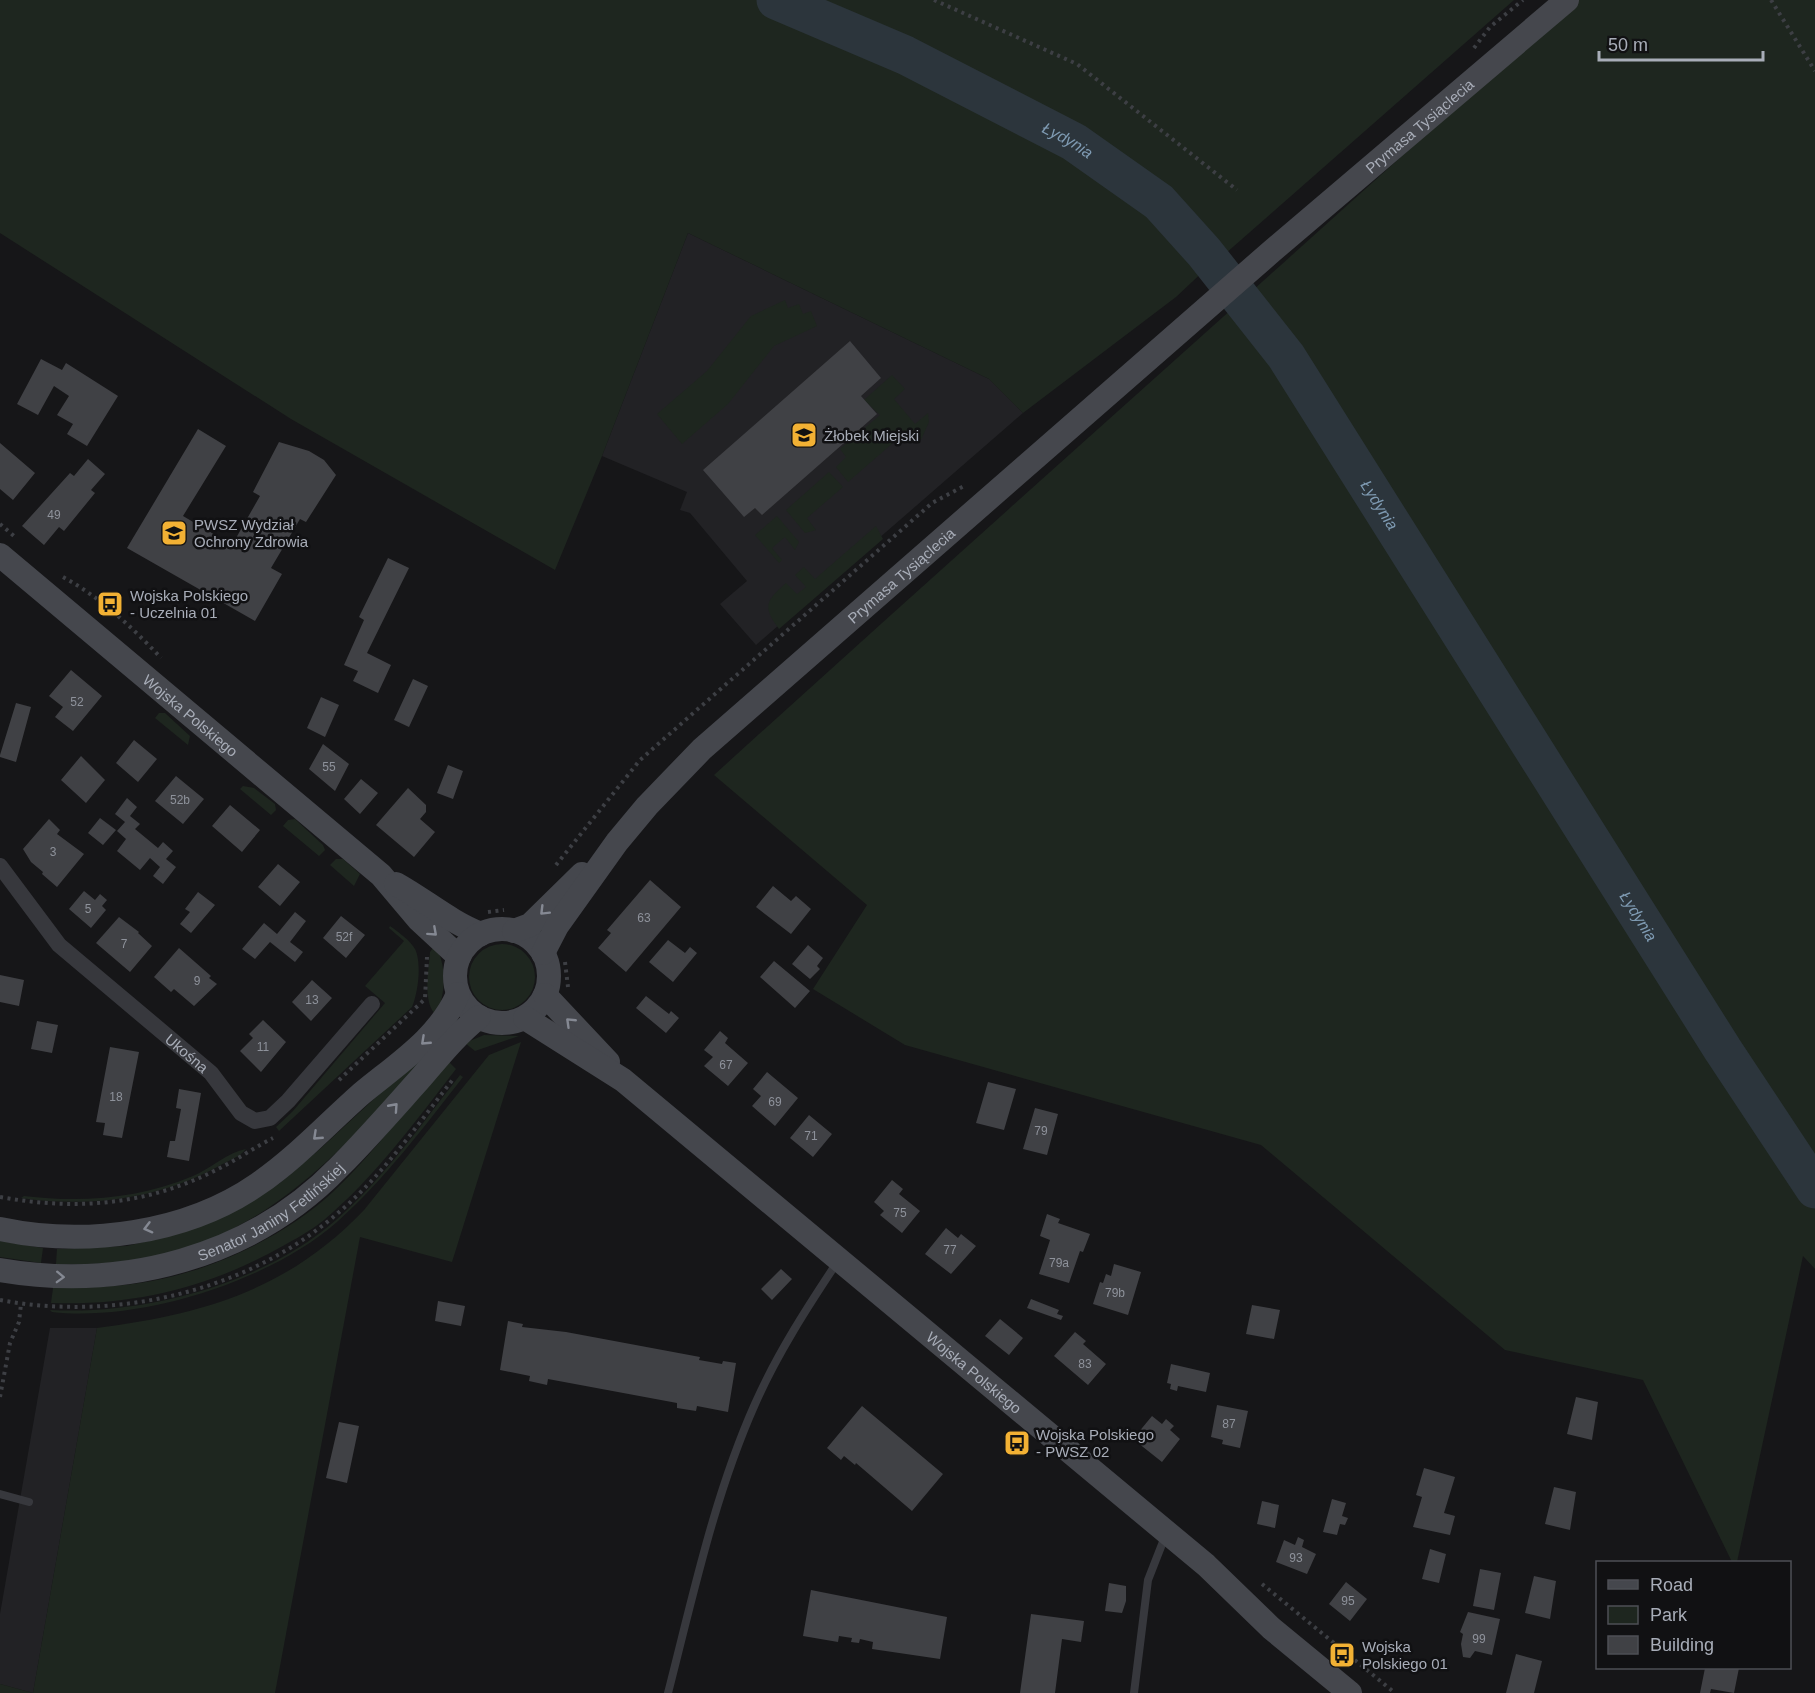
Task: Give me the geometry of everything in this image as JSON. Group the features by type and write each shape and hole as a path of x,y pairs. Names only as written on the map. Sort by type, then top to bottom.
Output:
{"main road":[{"name":"Prymasa Tysiąclecia","path":"543,953 557,926 617,842 647,806 719,734 1272,251 1567,0"},
{"name":"Wojska Polskiego","path":"0,555 381,875 419,920 459,957"},
{"name":"Prymasa Tysiąclecia","path":"510,920 530,926 617,842"},
{"name":"Wojska Polskiego","path":"381,875 431,903 451,920 480,923"},
{"path":"510,920 543,953 548,972 545,994 540,1005 525,1018 506,1023 479,1017 466,1006 458,994 455,978 459,957 474,938 480,923 497,929 510,920"},
{"name":"Senator Janiny Fetlińskiej","path":"0,1229 50,1236 110,1235 182,1219 222,1204 258,1184 303,1149 360,1096 417,1049 442,1025 458,994"},
{"name":"Wojska Polskiego","path":"545,994 623,1080"},
{"name":"Senator Janiny Fetlińskiej","path":"0,1273 84,1278 138,1272 191,1258 262,1227 311,1195 451,1042 479,1017"},
{"name":"Wojska Polskiego","path":"525,1018 623,1080 1206,1565 1271,1628 1350,1693"}],"street":[{"name":"Ukośna","path":"0,866 22,900 59,945 211,1073 241,1113 255,1121 270,1118 288,1101 372,1004"}],"lane":[{"path":"668,1693 717,1503 755,1403 808,1306 839,1259"},
{"path":"0,1494 29,1502"},
{"path":"1134,1693 1148,1580 1167,1534"}],"path":[{"path":"934,0 1077,64 1237,190"},
{"path":"1770,0 1815,70"},
{"path":"552,870 640,760 932,503 964,487 973,479"},
{"path":"480,923 510,920"},
{"path":"333,1086 425,999 427,951 438,936"},
{"path":"0,1197 73,1205 109,1204 169,1190 220,1169 277,1136"},
{"path":"0,1397 10,1343 19,1322 21,1304"}],"shaded area":[{"name":"Żłobek Miejski","path":"688,233 989,379 1023,413 756,645 720,604 747,581 690,513 680,510 687,492 602,456"},
{"path":"50,1328 97,1328 33,1693 0,1684 0,1614"}],"green space":[{"path":"0,0 1514,0 1217,261 1205,253 1209,266 1176,297 1023,413 989,379 688,233 602,456 555,570 291,419 0,233"},
{"path":"1574,0 1815,0 1815,1269 1803,1256 1737,1561 1732,1561 1643,1380 1505,1350 1261,1145 905,1045 813,989 867,905 714,775"},
{"path":"785,300 788,308 799,304 803,314 811,311 817,326 774,346 728,404 682,444 657,414 707,371 751,316"},
{"path":"892,375 905,389 894,399 915,424 928,413 929,422 921,440 909,429 848,482 836,467 846,457 840,449 880,415 864,400"},
{"path":"829,472 843,487 807,518 816,530 805,533 786,510"},
{"path":"777,516 799,542 795,550 785,537 772,548 782,560 779,563 755,535"},
{"path":"876,526 883,539 779,629 768,609 774,595 786,583 797,594 806,587 795,575 804,567 815,579"},
{"path":"159,713 165,713 190,736 188,745 155,718"},
{"path":"243,786 254,788 275,804 276,810 271,815 240,789"},
{"path":"295,819 323,845 325,850 319,856 283,826 288,820"},
{"path":"336,859 343,859 360,874 354,886 330,865"},
{"path":"390,926 410,942 417,955 418,978 412,1007 279,1131 276,1127 293,1111 385,1003 365,986 404,941 389,928"},
{"path":"496,944 508,944 520,949 530,959 535,977 533,990 520,1005 508,1010 496,1010 484,1005 474,995 469,983 469,971 474,959 484,949"},
{"path":"435,945 442,961 444,980 442,998 436,1015 429,1002 427,985 430,952"},
{"path":"484,1035 519,1036 475,1051 465,1043"},
{"path":"521,1042 452,1262 360,1237 275,1693 33,1693 97,1328 173,1315 208,1306 274,1279 305,1260 335,1237 364,1210 489,1055"},
{"path":"436,1049 354,1136 314,1173 272,1205 228,1231 178,1250 121,1262 56,1264 57,1249 127,1246 161,1238 237,1210 280,1183 415,1061"},
{"path":"446,1059 456,1069 410,1129 343,1203 305,1234 244,1266 164,1293 109,1302 51,1303 53,1288 127,1285 152,1281 201,1268 273,1236 315,1207 349,1176 392,1127"},
{"path":"460,1075 463,1077 419,1134 355,1205 309,1243 277,1262 203,1293 164,1303 125,1310 87,1313 52,1312 50,1310 87,1310 163,1301 238,1278 274,1262 307,1242 354,1204 401,1151"},
{"path":"246,1149 234,1158 196,1177 148,1193 98,1201 72,1202 21,1198 24,1196 88,1199 152,1190 193,1176"},
{"path":"0,1241 43,1248 41,1263 0,1257"},
{"path":"0,1684 33,1693 0,1693"}],"building":[{"path":"850,341 881,378 861,396 877,414 762,515 755,508 744,517 703,470"},
{"path":"41,359 62,370 66,363 118,396 87,446 67,434 73,424 57,415 69,396 54,386 38,415 17,404"},
{"name":"PWSZ Wydział Ochrony Zdrowia","path":"198,429 226,446 183,516 232,545 260,496 253,492 279,442 309,451 324,460 336,475 306,522 300,519 271,568 282,574 255,621 127,548"},
{"path":"0,443 35,473 13,500 0,489"},
{"path":"88,459 105,474 91,490 95,493 64,531 59,527 44,545 22,526 70,473 74,476"},
{"path":"388,558 409,568 367,653 391,665 378,693 353,681 358,671 344,665 364,620 359,617"},
{"path":"71,670 102,696 73,731 55,717 63,707 49,696"},
{"path":"413,679 428,686 409,727 394,720"},
{"path":"321,697 339,705 325,737 307,728"},
{"path":"16,703 31,707 16,762 0,757 0,755"},
{"path":"134,740 157,759 138,782 116,763"},
{"path":"323,744 349,764 335,791 309,769"},
{"path":"81,756 105,780 86,803 61,780"},
{"path":"448,765 463,771 453,799 437,793"},
{"path":"176,776 204,799 183,824 155,801"},
{"path":"361,779 378,793 360,814 344,799"},
{"path":"408,788 426,805 426,812 420,819 435,832 414,857 376,825"},
{"path":"127,798 137,807 130,816 140,824 135,829 158,848 163,842 173,851 166,859 176,867 163,884 153,876 160,867 150,858 140,870 117,851 126,839 117,831 125,822 115,814"},
{"path":"230,805 260,830 242,852 212,826"},
{"path":"100,818 116,830 103,845 88,833"},
{"path":"49,819 60,830 57,834 84,854 57,887 31,862 23,849"},
{"path":"278,864 300,882 280,906 258,887"},
{"path":"650,880 681,907 626,972 598,948 611,933 607,930"},
{"path":"773,886 791,901 796,896 811,909 791,934 756,907"},
{"path":"84,891 95,900 100,894 107,900 102,906 106,910 91,928 69,909"},
{"path":"198,892 215,905 191,933 180,924 190,912 185,909"},
{"path":"295,912 306,921 290,942 303,952 295,962 270,942 255,959 242,949 264,923 277,934"},
{"path":"341,916 365,935 346,958 323,938"},
{"path":"119,917 139,932 152,946 130,972 96,943"},
{"path":"668,940 685,953 690,947 697,953 673,982 649,962"},
{"path":"808,945 823,958 817,966 820,969 810,979 792,964"},
{"path":"179,948 217,984 194,1006 174,989 171,992 154,977"},
{"path":"774,961 810,991 795,1008 760,977"},
{"path":"0,975 24,980 19,1006 0,1002"},
{"path":"312,980 332,998 311,1021 292,1002"},
{"path":"646,996 669,1014 671,1011 679,1018 666,1033 636,1008"},
{"path":"263,1020 286,1042 261,1072 240,1051 253,1038 249,1034"},
{"path":"37,1021 58,1025 52,1053 31,1049"},
{"path":"720,1031 728,1038 725,1043 748,1063 728,1086 704,1066 713,1057 704,1050"},
{"path":"110,1047 139,1052 122,1138 103,1135 105,1123 96,1122"},
{"path":"767,1072 798,1098 775,1126 752,1106 761,1096 753,1089"},
{"path":"988,1082 1016,1089 1004,1130 976,1123"},
{"path":"179,1089 201,1093 189,1161 167,1157 170,1141 175,1141 181,1109 176,1108"},
{"path":"1035,1108 1058,1114 1047,1155 1023,1149"},
{"path":"809,1115 832,1134 813,1157 790,1138"},
{"path":"892,1180 903,1189 899,1194 920,1211 902,1233 880,1215 884,1211 874,1202"},
{"path":"1047,1214 1060,1219 1058,1223 1090,1234 1083,1252 1080,1251 1069,1283 1039,1274 1050,1240 1040,1236"},
{"path":"946,1228 958,1238 961,1234 976,1246 951,1274 925,1254"},
{"path":"1114,1264 1141,1272 1128,1315 1093,1304 1100,1282 1103,1283 1106,1274 1111,1276"},
{"path":"781,1269 792,1279 772,1300 761,1289"},
{"path":"1031,1299 1059,1310 1057,1314 1063,1316 1061,1320 1027,1308"},
{"path":"438,1301 465,1306 461,1326 435,1321"},
{"path":"1252,1305 1280,1310 1274,1339 1246,1334"},
{"path":"1000,1319 1023,1338 1009,1355 985,1336"},
{"path":"508,1321 523,1324 522,1327 566,1332 700,1357 699,1360 722,1364 723,1361 736,1363 728,1412 697,1406 696,1411 677,1408 677,1403 548,1379 547,1385 529,1381 530,1376 500,1370"},
{"path":"1075,1332 1086,1341 1083,1344 1106,1364 1088,1385 1054,1356"},
{"path":"1171,1364 1210,1373 1206,1392 1178,1386 1177,1391 1170,1389 1171,1384 1167,1383"},
{"path":"1576,1397 1598,1402 1592,1440 1567,1434"},
{"path":"1217,1405 1248,1411 1240,1448 1222,1444 1223,1440 1211,1437"},
{"path":"862,1406 943,1474 912,1511 856,1463 855,1465 844,1456 841,1460 827,1448"},
{"path":"1152,1416 1162,1424 1166,1419 1174,1426 1170,1430 1180,1439 1162,1462 1133,1439"},
{"path":"339,1422 359,1426 347,1483 326,1478"},
{"path":"1424,1468 1455,1477 1444,1513 1455,1516 1450,1535 1413,1527 1422,1497 1416,1495"},
{"path":"1554,1487 1576,1492 1570,1530 1545,1524"},
{"path":"1332,1499 1346,1503 1342,1516 1348,1518 1345,1525 1340,1524 1337,1535 1323,1532"},
{"path":"1262,1501 1279,1505 1275,1528 1257,1524"},
{"path":"1298,1537 1304,1540 1302,1547 1316,1554 1307,1574 1276,1562 1284,1540 1295,1545"},
{"path":"1430,1549 1446,1554 1439,1583 1422,1579"},
{"path":"1480,1569 1501,1573 1494,1610 1473,1606"},
{"path":"1534,1576 1556,1581 1550,1619 1525,1613"},
{"path":"1346,1582 1367,1599 1350,1621 1329,1604"},
{"path":"1109,1583 1126,1586 1126,1601 1122,1613 1105,1611"},
{"path":"811,1590 947,1617 940,1659 872,1649 873,1642 860,1639 859,1643 851,1642 852,1638 839,1636 838,1642 803,1636"},
{"path":"1468,1612 1500,1619 1492,1655 1475,1651 1470,1658 1463,1657 1461,1644 1463,1634 1460,1632"},
{"path":"1031,1614 1084,1621 1081,1642 1062,1639 1055,1693 1020,1693"},
{"path":"1516,1654 1542,1661 1534,1693 1506,1693"},
{"path":"1705,1669 1739,1669 1734,1693 1711,1689 1710,1693 1700,1693"}],"waterway":[{"name":"Łydynia","path":"776,0 905,55 1074,142 1159,202 1204,252 1286,356 1723,1050 1815,1189"}],"place":[{"name":"Żłobek Miejski","path":"804,435"},
{"name":"PWSZ Wydział Ochrony Zdrowia","path":"174,533"},
{"name":"Wojska Polskiego - Uczelnia 01","path":"110,604"},
{"name":"Wojska Polskiego - PWSZ 02","path":"1017,1443"},
{"name":"Wojska Polskiego 01","path":"1342,1655"}]}
